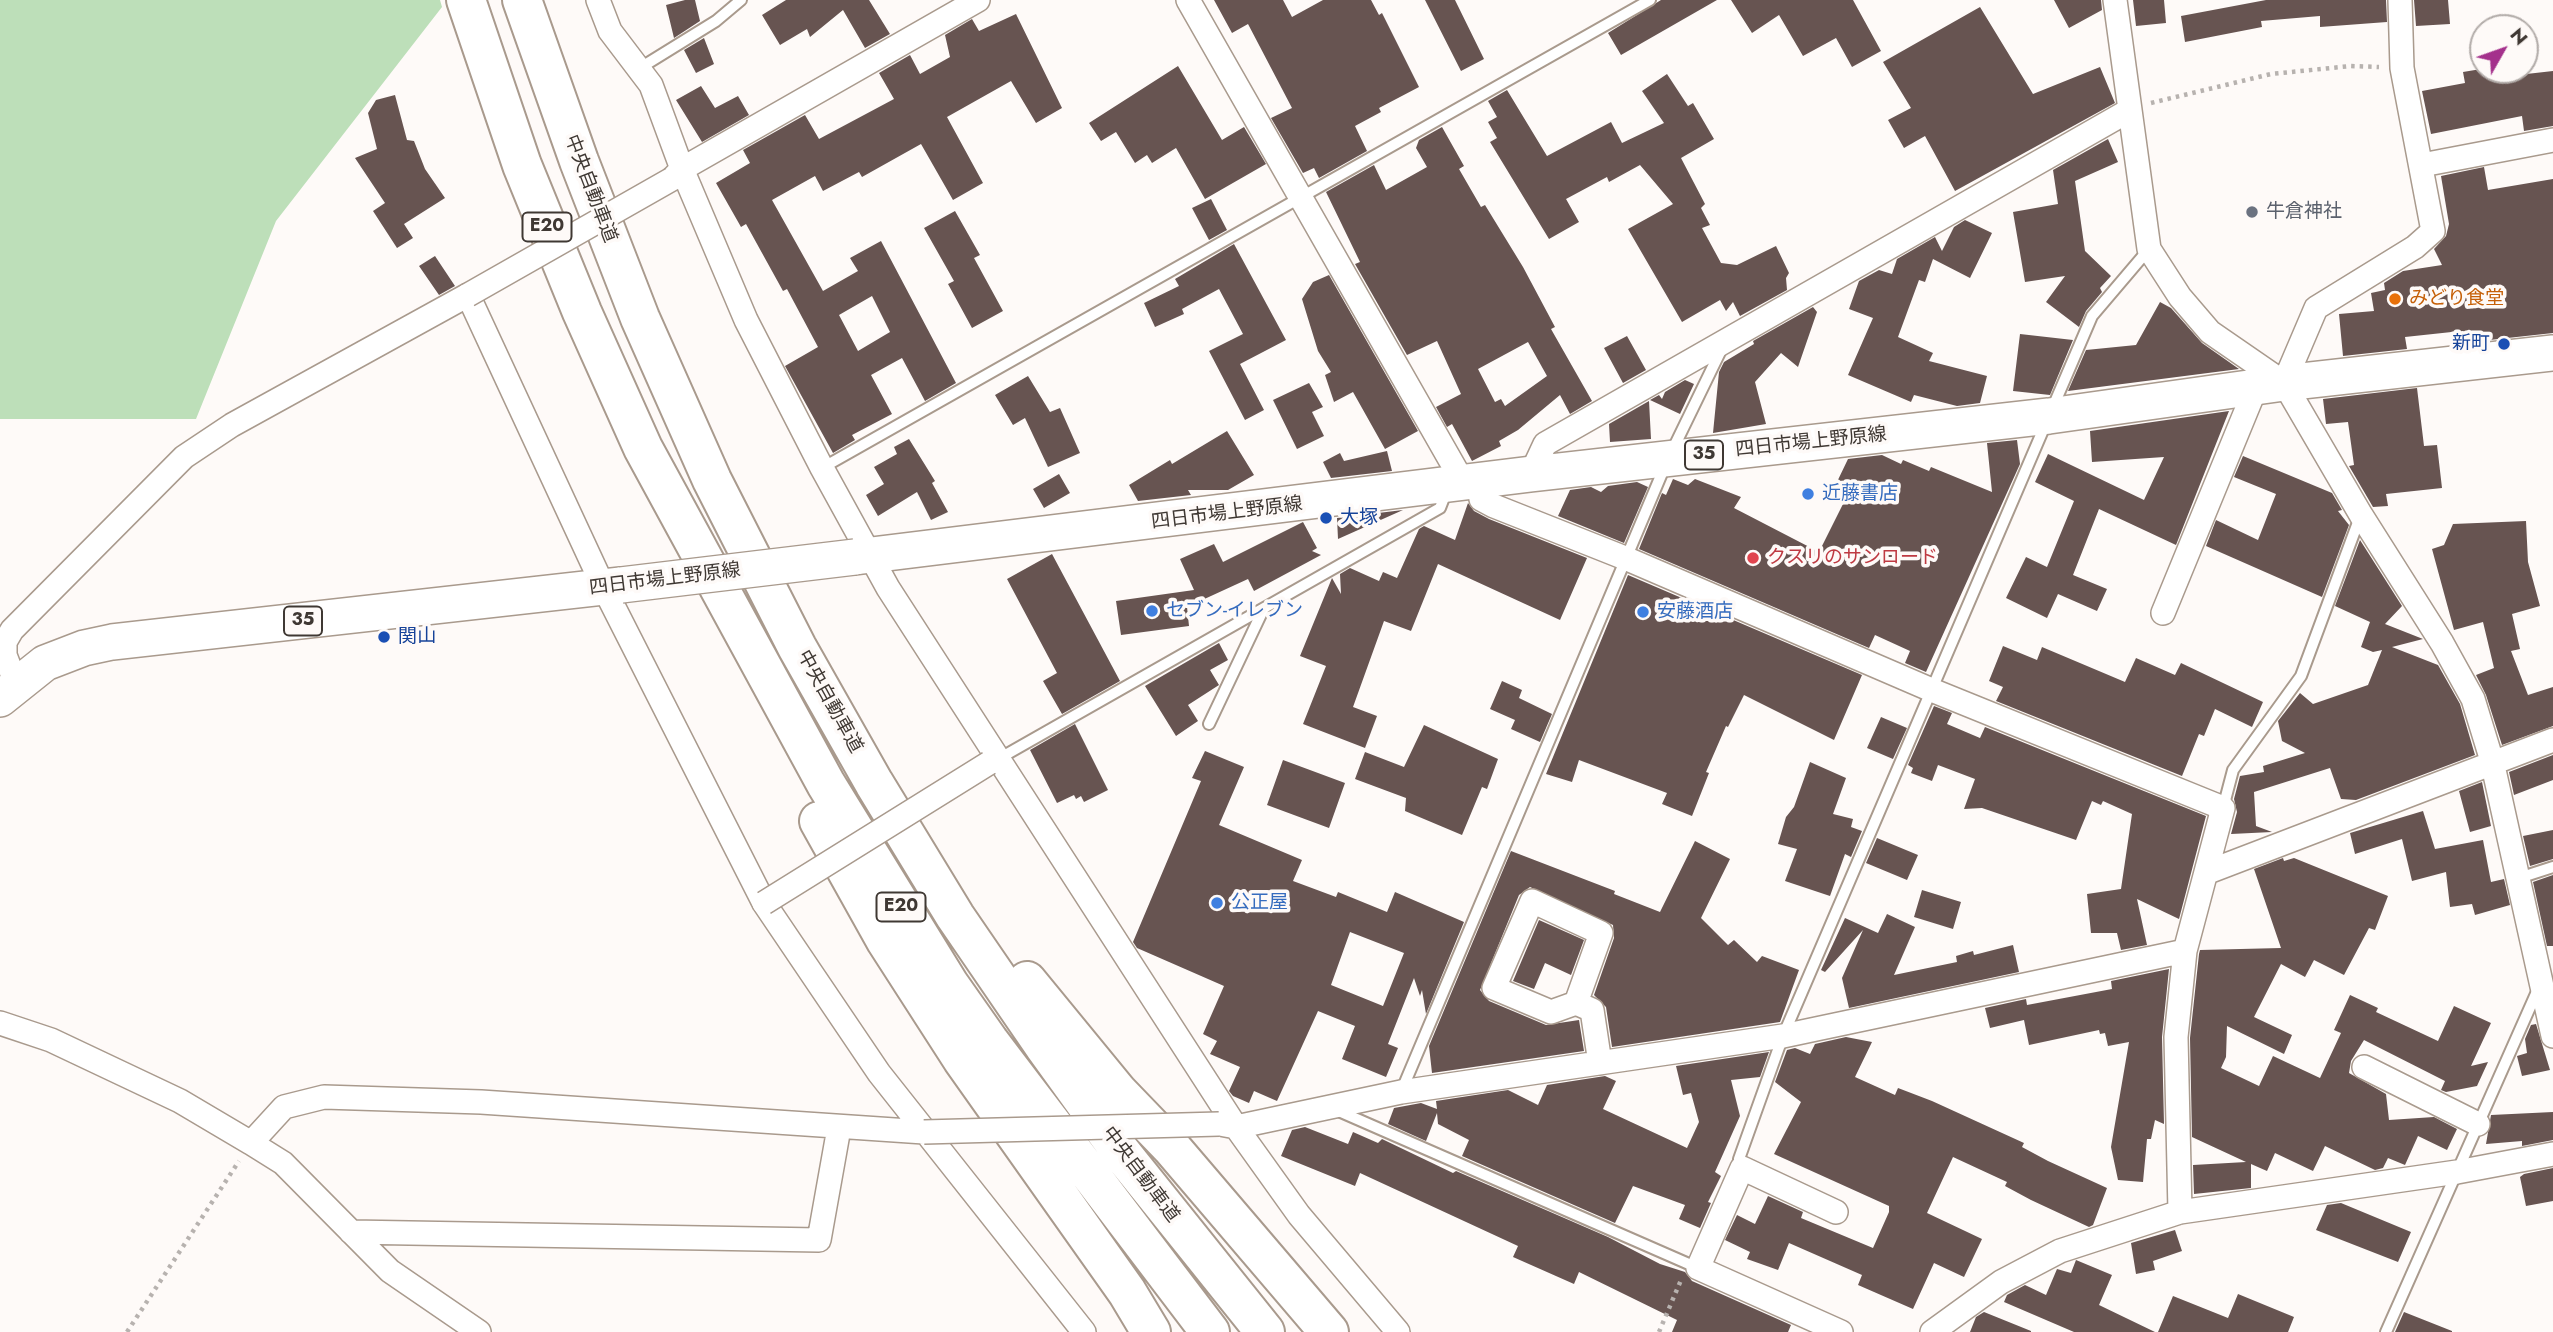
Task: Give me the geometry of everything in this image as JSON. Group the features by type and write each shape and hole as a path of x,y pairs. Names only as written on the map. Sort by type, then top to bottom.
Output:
{"highway":[{"name":"E20","path":"466,0 522,165 582,312 643,448 826,784 949,984 1032,1102 1210,1332"},
{"name":"中央自動車道","path":"522,0 579,161 640,318 707,467 797,647 874,783 955,916 1044,1046 1136,1172 1265,1332"},
{"path":"643,448 804,794 886,942 969,1070 1127,1292 1151,1332"},
{"path":"874,783 996,944 1118,1092 1171,1147 1329,1332"}],"main road":[{"name":"四日市場上野原線","path":"8,691 46,663 84,648 111,642 1098,530 1531,474 2049,416 2270,385 2553,353"}],"street":[{"path":"598,0 610,31 651,85 677,174 862,555 1228,1125 1299,1215 1398,1332"},
{"path":"8,691 5,642 12,630 184,457 223,430 468,295 978,0"},
{"path":"1188,0 1464,484 1481,499 1934,691 2223,808 2185,951 2175,1037 2179,1212"},
{"path":"2115,0 2149,249 2180,297 2210,332 2270,385 2361,515 2442,643 2473,699 2493,761 2553,1036"},
{"path":"2163,613 2270,385 2316,308 2415,247 2433,230 2402,68 2400,0"},
{"path":"1531,474 1545,444 2130,110"},
{"path":"2422,165 2553,140"},
{"path":"468,295 764,903 879,1073 1084,1332"},
{"path":"2208,872 2553,740"},
{"path":"764,903 995,760"},
{"path":"1577,1003 1601,933 1532,901 1494,988 1551,1012 1577,1003 1592,1010 1600,1063"},
{"path":"251,1143 284,1107 324,1097 481,1102 924,1132 1228,1125 1332,1108 1401,1092 1783,1037 2185,951"},
{"path":"0,1023 63,1046 180,1101 251,1143 282,1163 390,1271 479,1332"},
{"path":"2364,1067 2478,1124"},
{"path":"351,1232 819,1240 839,1128"},
{"path":"1932,1332 2001,1282 2060,1251 2179,1212 2457,1172 2553,1154"},
{"path":"1836,1212 1742,1168 1693,1266 1841,1332"}],"lane":[{"path":"640,68 716,21 741,0"},
{"path":"822,468 1650,0"},
{"path":"1742,1168 1739,1159 1783,1037 1934,691 2092,316 2149,249"},
{"path":"1401,1092 1625,558 1668,459 1726,341"},
{"path":"995,760 1440,508 1464,484"},
{"path":"2223,808 2233,769 2301,676 2361,515"},
{"path":"1209,724 1264,608"},
{"path":"2519,878 2553,867"},
{"path":"2386,1332 2542,982"},
{"path":"1332,1108 1693,1266"},
{"path":"1127,1292 1160,1332"}],"path":[{"path":"2130,110 2168,97 2271,74 2351,66 2402,68"},
{"path":"127,1332 251,1143"},
{"path":"1659,1332 1693,1266"}],"green space":[{"path":"0,0 440,0 442,7 276,221 196,419 0,419"}],"building":[{"path":"695,0 700,21 674,38 666,5"},
{"path":"786,0 869,0 890,34 865,48 843,10 810,37 807,29 780,45 762,15"},
{"path":"1214,0 1283,0 1292,17 1323,0 1371,0 1379,15 1382,13 1419,87 1379,108 1381,112 1355,126 1367,151 1319,178 1314,168 1303,173 1271,118 1292,108 1248,24 1232,33"},
{"path":"1425,0 1455,0 1484,59 1461,71"},
{"path":"1661,0 1717,0 1621,55 1608,33"},
{"path":"1731,0 1853,0 1881,51 1852,67 1836,38 1803,56 1779,15 1752,33"},
{"path":"2054,0 2101,0 2102,10 2069,28"},
{"path":"2133,0 2164,0 2166,23 2136,26"},
{"path":"2266,0 2386,0 2387,22 2320,27 2320,16 2261,21 2262,27 2185,42 2181,16"},
{"path":"2414,0 2448,0 2450,24 2416,26"},
{"path":"1980,7 2033,94 2100,67 2115,103 1955,191 1925,136 1904,148 1888,120 1911,108 1883,62"},
{"path":"1016,14 1062,108 1036,123 1011,81 947,117 983,183 953,200 921,144 862,177 859,172 823,191 815,176 772,200 823,291 858,271 850,258 881,241 956,383 925,401 902,358 871,375 892,414 852,435 855,440 833,453 785,366 818,347 787,289 783,291 746,224 741,227 716,183 750,163 743,150 805,115 819,139 894,99 879,73 910,55 920,74 950,57 945,35 972,19 979,31","holes":["872,296 890,332 858,351 839,315"]},
{"path":"704,38 714,64 696,73 684,50"},
{"path":"1178,66 1222,140 1244,127 1266,164 1205,199 1176,148 1152,163 1147,155 1135,163 1116,132 1101,141 1089,123"},
{"path":"2469,71 2469,84 2539,84 2539,73 2553,71 2553,126 2524,131 2522,116 2431,134 2422,91 2465,83 2463,72"},
{"path":"1667,74 1688,106 1693,103 1714,139 1681,158 1705,204 1701,208 1710,225 1702,228 1721,263 1737,265 1776,246 1789,273 1786,278 1787,290 1740,316 1733,302 1726,311 1720,300 1682,322 1628,229 1673,204 1640,165 1609,182 1607,177 1566,199 1579,222 1549,239 1490,142 1497,138 1488,122 1497,117 1488,101 1507,90 1547,156 1611,122 1622,143 1664,123 1642,91"},
{"path":"701,86 715,108 738,96 749,115 702,142 676,100"},
{"path":"395,95 407,140 414,141 425,169 445,198 404,224 413,238 397,248 373,211 385,203 355,158 377,149 368,113 376,100"},
{"path":"1442,127 1464,166 1459,169 1481,207 1485,205 1523,267 1555,327 1551,329 1592,401 1570,414 1560,395 1518,430 1499,441 1501,446 1472,461 1452,424 1447,427 1436,407 1461,394 1437,341 1407,355 1355,264 1360,262 1326,192 1374,165 1386,190 1427,167 1416,148 1419,140","holes":["1528,342 1547,376 1505,406 1501,399 1495,402 1478,369"]},
{"path":"2108,139 2118,162 2075,181 2085,251 2111,276 2100,288 2102,292 2086,311 2079,327 2046,302 2065,276 2025,282 2013,212 2058,204 2053,170"},
{"path":"2484,167 2488,190 2553,179 2553,333 2462,343 2461,331 2405,337 2407,349 2343,356 2339,314 2374,311 2371,293 2385,290 2384,283 2403,271 2442,265 2434,249 2446,236 2449,224 2441,176"},
{"path":"1211,199 1227,230 1209,240 1192,208"},
{"path":"955,211 980,255 974,258 1003,311 972,328 948,284 954,281 924,228"},
{"path":"1965,220 1992,233 1970,278 1933,259 1925,282 1919,280 1898,337 1933,353 1929,361 1987,376 1980,403 1957,406 1914,395 1911,402 1848,375 1873,318 1849,309 1859,281 1879,270 1892,274 1897,259 1935,237 1942,251 1954,227"},
{"path":"1234,244 1286,340 1240,364 1264,410 1245,420 1209,351 1243,334 1219,289 1182,309 1184,314 1155,327 1144,303 1179,286 1175,279"},
{"path":"435,256 455,286 439,295 419,266"},
{"path":"1329,275 1418,431 1385,449 1353,392 1334,402 1325,375 1331,372 1318,351 1302,299 1313,282"},
{"path":"2160,302 2171,308 2202,343 2239,369 2068,391 2086,350 2136,345"},
{"path":"1813,307 1817,312 1798,367 1781,353 1755,382 1766,424 1713,433 1719,372 1724,362 1754,344 1753,341"},
{"path":"2020,334 2073,340 2050,395 2013,391"},
{"path":"1627,336 1646,370 1623,383 1604,348"},
{"path":"1028,376 1050,412 1060,408 1080,453 1048,467 1025,418 1013,425 995,395"},
{"path":"1685,380 1694,384 1680,414 1650,400 1659,395 1662,399 1665,392"},
{"path":"1309,383 1323,407 1312,412 1324,436 1297,449 1273,400"},
{"path":"2417,388 2424,446 2437,445 2442,488 2386,494 2388,506 2373,507 2349,466 2354,465 2348,422 2326,424 2323,399"},
{"path":"1649,401 1651,439 1610,442 1609,424"},
{"path":"2229,411 2176,545 2099,509 2073,575 2107,589 2097,611 2058,594 2047,618 2006,598 2026,557 2047,567 2074,501 2035,482 2048,454 2144,500 2164,457 2092,462 2090,431"},
{"path":"1227,431 1254,475 1228,490 1188,490 1191,495 1138,501 1129,485 1170,460 1172,464"},
{"path":"909,439 935,481 932,483 948,512 931,520 917,492 878,516 866,495 884,484 874,467 897,454 894,447"},
{"path":"2017,440 2020,464 1926,672 1905,663 1910,651 1875,635 1869,648 1639,549 1662,493 1666,495 1673,479 1688,485 1695,479 1741,497 1734,508 1819,552 1850,490 1836,484 1848,459 1882,455 1901,464 1903,460 1929,471 1931,467 1992,492 1987,443"},
{"path":"1387,451 1392,471 1331,478 1323,462 1340,453 1344,461"},
{"path":"2243,456 2332,493 2342,510 2338,511 2349,525 2322,597 2206,546 2216,520 2258,540 2276,494 2234,477"},
{"path":"1059,474 1070,493 1044,508 1033,489"},
{"path":"1637,482 1648,487 1624,543 1558,516 1570,490 1591,487 1601,492 1608,486"},
{"path":"1468,503 1474,511 1489,519 1587,558 1560,620 1438,564 1411,631 1384,621 1353,707 1377,716 1365,748 1303,724 1326,666 1300,656 1332,578 1341,594 1340,574 1350,568 1379,581 1383,572 1397,578 1419,529 1424,526 1455,540"},
{"path":"1403,510 1338,539 1337,518"},
{"path":"2526,521 2528,562 2540,606 2512,614 2520,649 2511,651 2528,695 2553,687 2553,726 2502,745 2486,695 2476,675 2494,668 2483,622 2454,630 2432,549 2444,545 2453,524"},
{"path":"1303,522 1317,548 1312,551 1321,555 1254,591 1248,579 1187,607 1189,626 1121,635 1116,601 1194,590 1180,559 1214,544 1223,562"},
{"path":"2360,540 2402,606 2385,624 2423,639 2392,647 2438,665 2460,704 2475,755 2356,800 2341,799 2330,768 2254,792 2256,826 2272,832 2231,834 2237,812 2234,799 2240,776 2264,772 2263,766 2305,753 2282,741 2278,721 2300,693 2313,704 2368,685 2382,650 2373,652 2361,647 2370,622 2335,606"},
{"path":"1052,554 1120,681 1062,714 1043,681 1057,673 1007,579"},
{"path":"1628,575 1862,675 1834,740 1744,695 1728,727 1726,726 1706,772 1709,773 1692,816 1662,804 1667,793 1579,760 1572,782 1546,774"},
{"path":"1219,643 1228,660 1210,670 1219,685 1188,705 1198,721 1176,736 1145,686"},
{"path":"2003,646 2037,660 2042,647 2125,682 2136,658 2175,675 2181,663 2263,702 2252,727 2215,709 2204,736 2199,734 2182,776 1996,701 2003,687 1989,681"},
{"path":"1502,681 1522,690 1519,698 1552,714 1540,742 1511,729 1515,720 1490,709"},
{"path":"1934,706 1952,713 1947,724 1980,738 1985,727 2206,816 2179,919 2137,899 2147,945 2121,950 2117,933 2091,933 2087,894 2121,889 2132,814 2103,801 2101,805 2092,801 2076,840 1982,808 1964,809 1975,779 1938,765 1932,781 1911,773 1913,768 1908,765"},
{"path":"1881,717 1907,728 1893,759 1867,748"},
{"path":"1075,724 1108,790 1084,802 1081,796 1076,799 1074,795 1057,803 1030,750"},
{"path":"1424,725 1498,759 1487,789 1482,787 1462,835 1405,811 1406,798 1355,779 1365,752 1404,767"},
{"path":"1205,751 1244,767 1219,825 1302,860 1293,881 1336,897 1338,892 1387,912 1395,892 1464,922 1426,1014 1422,990 1420,996 1414,978 1388,1044 1398,1048 1386,1077 1342,1059 1355,1026 1318,1011 1277,1101 1254,1091 1249,1103 1233,1096 1229,1091 1240,1067 1210,1054 1217,1041 1203,1034 1224,986 1137,948 1133,942 1201,781 1192,778","holes":["1350,932 1404,953 1383,1006 1331,985"]},
{"path":"2553,755 2553,780 2514,795 2509,772"},
{"path":"1283,760 1345,783 1329,828 1267,805"},
{"path":"1810,762 1846,778 1833,814 1853,819 1851,827 1862,831 1851,857 1845,854 1830,896 1785,881 1797,849 1778,844 1786,817 1794,807"},
{"path":"2482,782 2491,826 2470,832 2459,791"},
{"path":"2423,811 2435,849 2483,840 2491,882 2504,879 2510,905 2475,915 2472,904 2450,907 2446,872 2412,881 2402,839 2355,854 2350,833"},
{"path":"2553,830 2553,859 2530,866 2523,836"},
{"path":"1877,838 1918,855 1907,880 1866,863"},
{"path":"1695,841 1730,859 1701,918 1728,945 1734,940 1757,962 1762,956 1799,970 1780,1022 1612,1047 1606,1007 1594,995 1614,938 1613,925 1530,887 1519,895 1480,990 1489,1001 1546,1025 1579,1020 1584,1051 1432,1073 1429,1046 1511,851 1615,891 1614,894 1660,912"},
{"path":"2283,858 2284,861 2294,858 2388,896 2375,930 2369,928 2344,975 2314,960 2305,977 2281,964 2254,1017 2292,1035 2284,1054 2227,1026 2226,1057 2221,1068 2259,1086 2273,1056 2320,1078 2341,1033 2334,1030 2350,995 2378,1008 2376,1012 2438,1041 2454,1006 2491,1023 2471,1066 2488,1062 2477,1086 2446,1092 2441,1090 2445,1081 2364,1040 2351,1061 2349,1073 2386,1094 2389,1120 2434,1117 2457,1129 2447,1150 2418,1136 2405,1165 2388,1158 2383,1168 2375,1170 2325,1146 2313,1171 2275,1153 2267,1171 2251,1164 2251,1188 2194,1194 2193,1165 2246,1162 2192,1137 2190,1038 2200,950 2281,948 2254,869"},
{"path":"2553,875 2553,946 2547,946 2533,882"},
{"path":"1922,890 1961,902 1953,929 1914,917"},
{"path":"1887,914 1915,927 1894,975 1957,962 1956,956 1973,951 1974,955 2013,945 2019,972 1849,1008 1842,978 1863,930 1825,972 1821,970 1845,918 1878,933"},
{"path":"1539,920 1584,940 1571,975 1545,963 1534,989 1513,981"},
{"path":"2169,969 2162,1037 2164,1124 2155,1120 2151,1139 2147,1139 2143,1182 2118,1180 2111,1147 2129,1042 2108,1046 2105,1033 2100,1034 2099,1030 2029,1045 2024,1020 1990,1028 1985,1008 2026,999 2027,1005 2112,989 2111,981"},
{"path":"2536,1024 2550,1070 2522,1076 2517,1056 2527,1053 2525,1039 2531,1025"},
{"path":"1846,1037 1872,1042 1855,1077 1895,1095 1898,1088 1932,1101 2024,1143 2022,1147 2107,1188 2093,1225 2089,1227 2031,1200 2005,1186 2007,1182 1953,1157 1927,1213 1982,1239 1964,1277 1934,1263 1913,1309 1858,1285 1862,1275 1789,1243 1778,1270 1747,1259 1750,1252 1725,1240 1737,1215 1755,1224 1768,1196 1803,1212 1801,1218 1873,1248 1889,1212 1889,1206 1774,1154 1801,1102 1775,1082 1787,1050 1795,1048 1810,1054 1815,1044"},
{"path":"1769,1052 1760,1077 1731,1080 1740,1116 1715,1172 1721,1176 1708,1202 1711,1203 1700,1228 1679,1219 1685,1205 1633,1186 1615,1223 1462,1156 1469,1140 1438,1124 1437,1113 1426,1141 1388,1124 1394,1108 1421,1103 1437,1109 1436,1101 1508,1090 1538,1105 1547,1085 1605,1076 1616,1081 1603,1109 1687,1148 1699,1122 1691,1093 1683,1095 1676,1066"},
{"path":"2553,1112 2553,1140 2522,1146 2522,1141 2486,1144 2491,1115"},
{"path":"1305,1127 1348,1144 1353,1132 1378,1143 1382,1139 1453,1173 1456,1171 1608,1237 1660,1264 1685,1272 1692,1281 1791,1325 1788,1332 1672,1332 1677,1320 1579,1272 1574,1284 1513,1257 1518,1246 1360,1173 1355,1186 1281,1156 1292,1130"},
{"path":"2553,1168 2553,1201 2526,1206 2520,1177"},
{"path":"2341,1203 2411,1232 2398,1262 2316,1230 2327,1205"},
{"path":"2175,1230 2182,1251 2153,1261 2155,1270 2136,1274 2131,1243"},
{"path":"2076,1260 2112,1275 2099,1305 2155,1332 2074,1332 2004,1302 2007,1295 2025,1285 2046,1295 2057,1269 2071,1273"},
{"path":"2238,1294 2294,1317 2288,1332 2158,1332 2173,1296 2228,1318"},
{"path":"1984,1312 2031,1332 1970,1332 1976,1317"},
{"path":"2404,1312 2452,1331 2452,1332 2395,1332"}],"place":[{"name":"牛倉神社","path":"2252,212"},
{"name":"みどり食堂","path":"2395,299"},
{"name":"新町","path":"2504,344"},
{"name":"近藤書店","path":"1808,494"},
{"name":"大塚","path":"1326,518"},
{"name":"クスリのサンロード","path":"1753,558"},
{"name":"セブン-イレブン","path":"1152,611"},
{"name":"安藤酒店","path":"1643,612"},
{"name":"関山","path":"384,637"},
{"name":"公正屋","path":"1217,903"}]}
